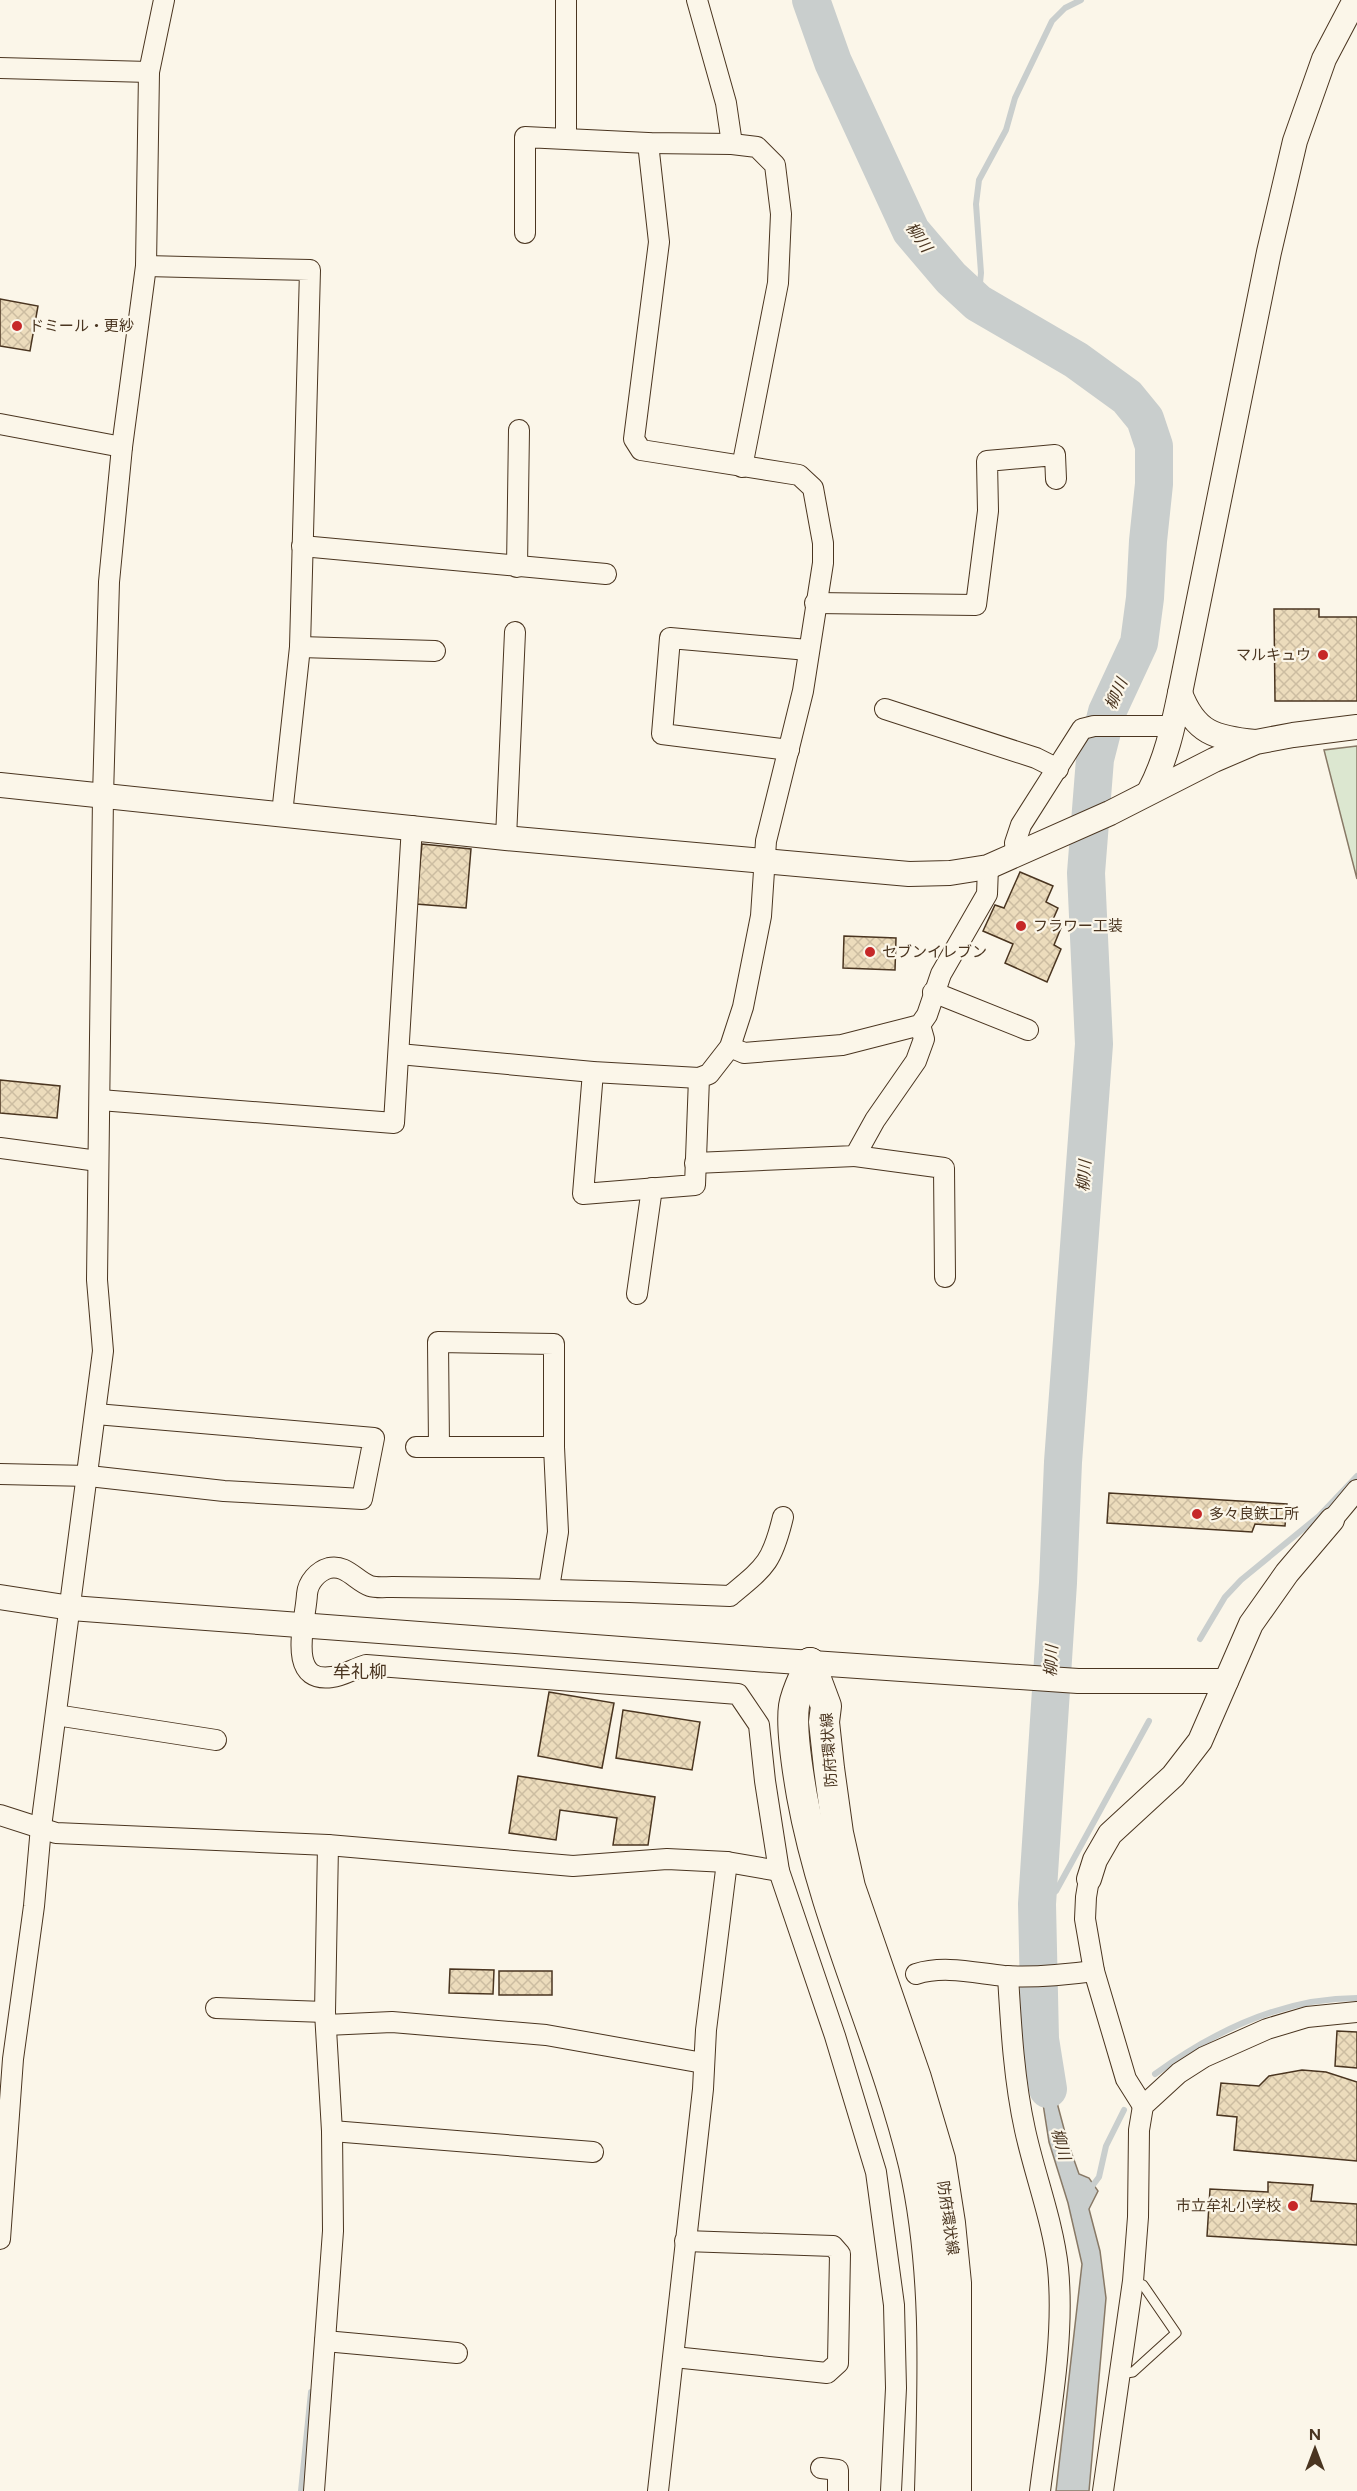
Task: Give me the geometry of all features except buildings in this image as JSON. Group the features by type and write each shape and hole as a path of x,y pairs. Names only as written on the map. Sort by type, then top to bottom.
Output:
{"main road":[{"name":"防府環状線","path":"810,1663 794,1705 798,1773 809,1834 825,1891 891,2088 914,2165 925,2227 930,2286 932,2360 930,2491"},
{"name":"防府環状線","path":"810,1663 826,1706 829,1768 838,1833 850,1887 916,2078 940,2159 956,2283 956,2491"}],"street":[{"path":"0,2239 13,2059 103,1351 97,1280 103,796 109,582 122,447 146,266 149,72 164,0"},
{"path":"566,0 566,138"},
{"path":"697,0 726,103 732,144"},
{"path":"1149,792 1160,772 1173,726 1269,252 1295,141 1324,59 1355,0"},
{"path":"0,68 149,72"},
{"path":"525,233 525,137 648,143 732,144 757,147 775,165 781,213 778,283 742,467"},
{"path":"399,1054 593,1072 699,1078 709,1074 730,1047 743,1007 760,916 766,841 802,691 823,563 823,543 813,488 799,476 641,450 634,439 659,242 648,143"},
{"path":"146,266 310,270 300,647 282,814"},
{"path":"0,424 122,447"},
{"path":"517,567 519,430"},
{"path":"815,603 976,605 988,511 987,460 1055,455 1056,479"},
{"path":"302,546 606,574"},
{"path":"506,838 515,632"},
{"path":"789,750 662,734 670,638 808,650"},
{"path":"300,647 435,651"},
{"path":"1180,693 1188,712 1206,732 1226,739 1256,742"},
{"path":"885,709 1036,758 1058,769"},
{"path":"1016,853 1015,843 1021,825 1082,729 1094,726 1124,725 1173,726"},
{"path":"0,785 412,826 506,838 909,874 950,873 988,867 1110,813 1214,760 1256,742 1357,727"},
{"path":"100,1101 394,1123 412,826"},
{"path":"730,1047 744,1053 842,1045 920,1025 927,1015 941,974 987,894 988,867"},
{"path":"933,992 1028,1030"},
{"path":"855,1156 875,1120 916,1061 924,1039 920,1025"},
{"path":"593,1072 583,1194 695,1185 699,1078"},
{"path":"0,1148 98,1161"},
{"path":"695,1163 855,1156 944,1168 945,1277"},
{"path":"637,1294 652,1188"},
{"path":"439,1447 438,1342 554,1344 554,1447 558,1532 549,1588"},
{"path":"0,1474 88,1476 224,1491 362,1499 374,1438 96,1414"},
{"path":"416,1447 554,1447"},
{"path":"1143,2106 1126,2079 1094,1971 1085,1919 1089,1879 1095,1860 1110,1834 1173,1776 1188,1759 1211,1720 1242,1641 1257,1614 1287,1573 1357,1490"},
{"path":"783,1517 776,1546 762,1570 730,1596 549,1588 372,1587 342,1568 331,1568 319,1573 312,1580 308,1590 300,1651 308,1671 316,1676 335,1677 366,1665 738,1694 759,1725 779,1871 836,2036 876,2172 894,2305 896,2388 891,2491"},
{"path":"0,1598 71,1608 810,1663 1078,1681 1226,1681"},
{"path":"56,1715 216,1740"},
{"path":"0,1815 56,1833 328,1845 573,1866 667,1859 727,1862 779,1871"},
{"path":"314,2491 333,2231 332,2131 325,2019 328,1845"},
{"path":"657,2491 674,2357 684,2241 703,2089 703,2062 727,1862"},
{"path":"916,1974 933,1968 1012,1976 1058,1976 1094,1971"},
{"path":"1012,1976 1014,2049 1024,2129 1058,2267 1059,2311 1054,2379 1040,2491"},
{"path":"216,2008 325,2019 392,2022 546,2035 703,2062"},
{"path":"1103,2491 1133,2281 1138,2217 1139,2130 1143,2106 1187,2068 1204,2057 1246,2038 1307,2017 1357,2012"},
{"path":"332,2131 593,2152"},
{"path":"674,2357 827,2373 838,2363 840,2254 833,2246 684,2241"},
{"path":"325,2341 457,2353"},
{"path":"821,2468 838,2470 838,2491"}],"lane":[{"path":"1120,2374 1133,2372 1176,2333 1143,2284 1133,2281"}],"green space":[{"path":"1357,746 1357,879 1324,750"}],"water":[{"path":"1040,2039 1067,2140 1079,2174 1089,2178 1098,2191 1089,2209 1100,2251 1106,2298 1089,2491 1056,2491 1082,2264 1068,2203 1049,2142 1038,2072"}],"waterway":[{"name":"柳川","path":"811,0 833,62 911,231 951,278 978,303 1076,360 1127,397 1145,419 1154,446 1154,484 1139,643 1107,712 1095,759 1086,873 1094,1044 1063,1462 1058,1583 1037,1904 1040,2039 1048,2089"},
{"path":"978,303 981,273 976,204 979,180 1006,130 1015,98 1052,21 1065,8 1081,0"},
{"path":"1200,1639 1225,1597 1241,1580 1319,1516 1357,1476"},
{"path":"1037,1904 1056,1891 1149,1721"},
{"path":"1155,2074 1201,2044 1250,2020 1302,2004 1357,1998"},
{"path":"1090,2189 1099,2177 1106,2146 1124,2110"},
{"path":"301,2491 311,2392"}],"place":[{"name":"ドミール・更紗","path":"17,326"},
{"name":"マルキュウ","path":"1323,655"},
{"name":"フラワー工装","path":"1021,926"},
{"name":"セブンイレブン","path":"870,952"},
{"name":"多々良鉄工所","path":"1197,1514"},
{"name":"市立牟礼小学校","path":"1293,2206"}],"district":[{"name":"牟礼柳","path":"360,1672"}]}
